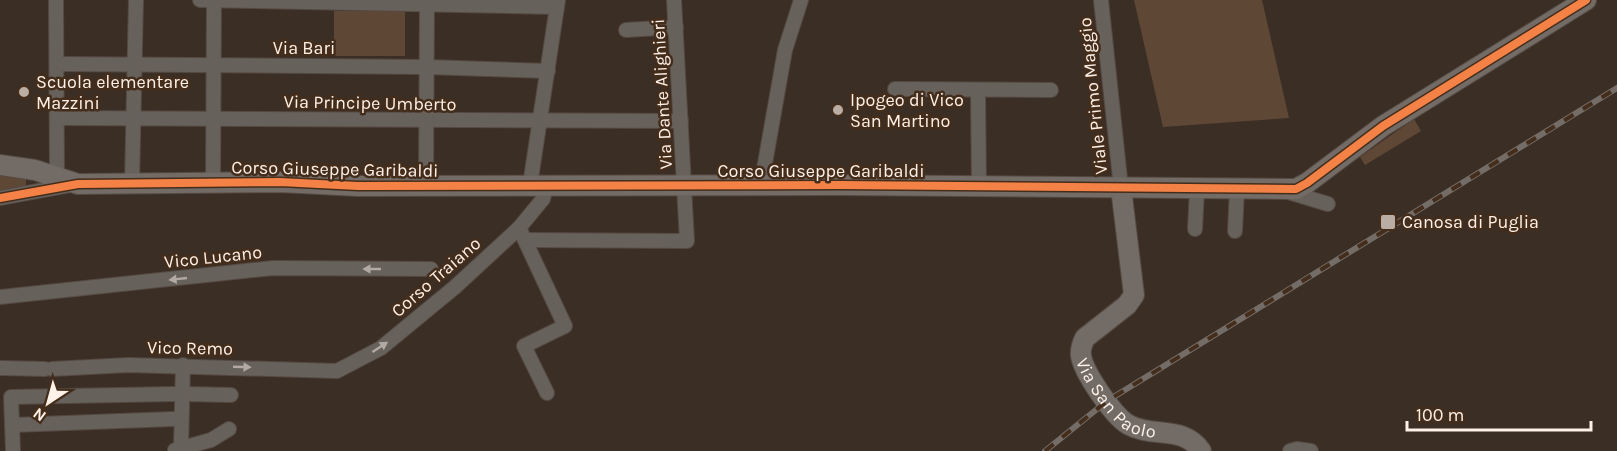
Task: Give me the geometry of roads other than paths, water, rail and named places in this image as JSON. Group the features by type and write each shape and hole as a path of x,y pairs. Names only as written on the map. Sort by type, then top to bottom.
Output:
{"street":[{"path":"56,0 57,177"},
{"path":"132,183 136,0"},
{"path":"200,0 557,4"},
{"path":"213,183 214,0"},
{"name":"Via Dante Alighieri","path":"522,234 687,241 674,0"},
{"path":"761,186 785,50 801,0"},
{"name":"Viale Primo Maggio","path":"1101,0 1121,188"},
{"name":"Corso Giuseppe Garibaldi","path":"0,198 78,184 132,183 1296,189 1383,126 1586,0"},
{"path":"426,186 427,2"},
{"name":"Corso Traiano","path":"328,372 337,371 381,348 522,234 543,199 538,185 541,122 557,4"},
{"path":"626,30 676,27"},
{"name":"Via Bari","path":"58,64 427,67 548,71"},
{"path":"896,89 978,92 1051,90"},
{"path":"978,92 979,187"},
{"name":"Via Principe Umberto","path":"58,118 681,122"},
{"path":"0,165 35,170 78,184"},
{"name":"Via San Paolo","path":"1121,188 1134,295 1125,307 1085,338 1082,357 1092,378 1123,421 1137,428 1185,436 1201,451"},
{"path":"1195,228 1197,189"},
{"path":"1235,231 1237,189"},
{"path":"1280,190 1328,204"},
{"path":"522,234 565,326 524,346 548,393"},
{"name":"Vico Lucano","path":"0,297 273,268 431,270"},
{"path":"183,365 177,449 214,445 230,429"},
{"name":"Vico Remo","path":"0,368 49,369 183,365 328,372"},
{"path":"9,412 180,394 231,395"},
{"path":"9,412 173,419"},
{"path":"9,412 13,451"},
{"path":"1290,451 1298,449 1311,451"}],"railway":[{"path":"1045,451 1107,401 1617,88"}],"place":[{"name":"Scuola elementare Mazzini","path":"24,92"},
{"name":"Ipogeo di Vico San Martino","path":"838,110"},
{"name":"Canosa di Puglia","path":"1388,222"}]}
